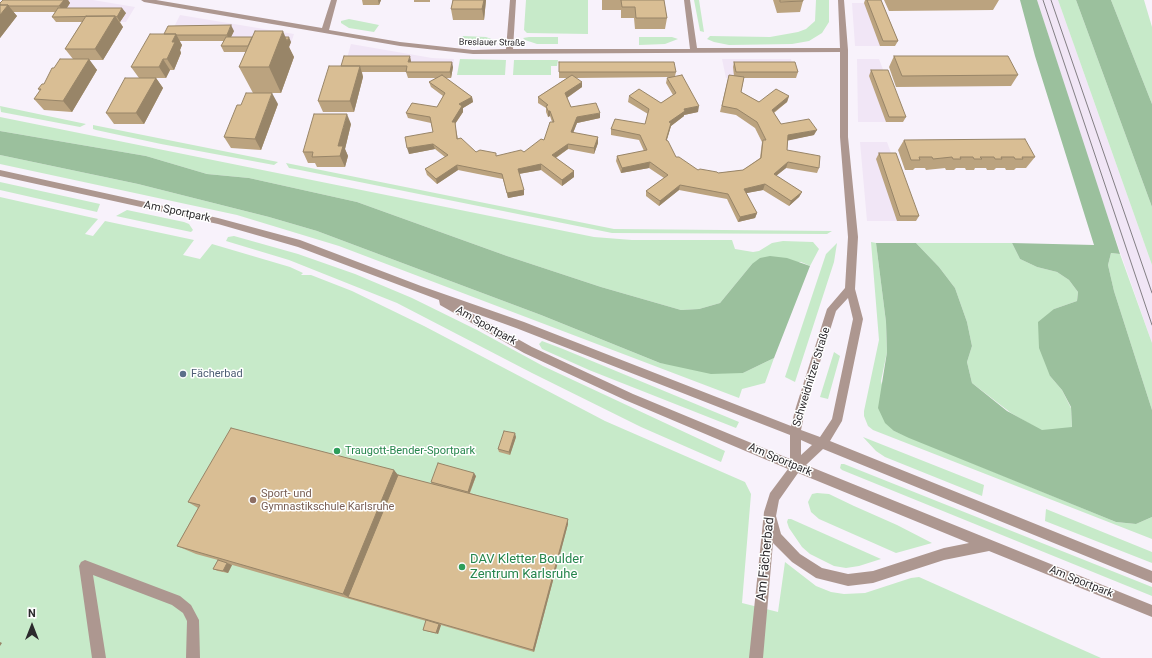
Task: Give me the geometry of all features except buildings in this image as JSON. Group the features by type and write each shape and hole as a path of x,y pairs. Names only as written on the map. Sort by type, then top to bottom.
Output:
{"street":[{"name":"Breslauer Straße","path":"144,0 159,1 437,50 509,53 844,50"},
{"path":"325,30 334,0"},
{"path":"509,53 513,0"},
{"path":"687,0 694,51"},
{"path":"796,467 822,444 837,421 858,320 850,289 853,237 844,137 844,50 841,0"},
{"name":"Am Sportpark","path":"0,173 226,223 300,244 418,289 520,325 795,433 1152,577"},
{"name":"Am Sportpark","path":"418,289 528,350 630,396 796,467 1152,611"},
{"name":"Schweidnitzer Straße","path":"796,467 795,433 801,407 832,309 850,289"},
{"name":"Am Fächerbad","path":"756,658 770,512 774,497 796,467"},
{"path":"770,512 776,537 796,558 820,574 848,580 872,577 944,554 990,545"},
{"path":"99,658 85,566 176,600 187,609 193,620 193,658"}],"shaded area":[{"path":"7,0 93,0 135,7 126,22 56,22 63,12 0,12"},
{"path":"1037,0 1058,0 1152,265 1152,343 1089,163"},
{"path":"852,3 878,3 895,46 855,46"},
{"path":"180,15 294,34 288,52 224,52 229,41 167,41"},
{"path":"351,44 432,58 454,59 451,78 408,78 409,72 343,72"},
{"path":"722,59 791,59 796,78 726,78"},
{"path":"857,59 879,59 903,122 858,122"},
{"path":"860,142 887,142 916,221 867,221"}],"green space":[{"path":"526,0 588,0 588,34 527,33 524,30"},
{"path":"694,0 699,0 704,32 700,31"},
{"path":"816,0 829,0 829,22 822,33 809,41 792,44 729,45 707,39 710,36 770,37 798,32 806,29 815,21"},
{"path":"1020,0 1037,0 1120,254 1111,253 1108,265 1114,291 1152,410 1152,517 1136,524 1116,522 909,438 894,431 885,423 878,408 887,352 886,322 876,243 916,243 939,267 955,288 967,322 972,346 967,362 972,383 1007,411 1042,430 1072,427 1071,407 1062,390 1050,376 1039,348 1038,322 1054,309 1077,301 1078,292 1069,280 1057,272 1037,267 1020,259 1012,243 1094,245 1035,56"},
{"path":"1058,0 1076,0 1152,207 1152,265"},
{"path":"1076,0 1111,0 1152,104 1152,207"},
{"path":"1111,0 1144,0 1152,27 1152,104"},
{"path":"349,19 379,25 374,32 349,28 341,23 341,21"},
{"path":"463,36 486,37 494,40 480,44 460,44"},
{"path":"558,37 558,44 537,44 523,38"},
{"path":"639,37 672,37 678,39 665,44 639,45"},
{"path":"460,59 506,60 505,75 457,75"},
{"path":"514,60 558,60 557,66 551,66 551,75 513,75"},
{"path":"0,106 86,124 80,127 1,112"},
{"path":"0,117 594,237 632,240 732,240 735,249 753,252 759,251 772,243 783,241 813,242 819,249 810,266 801,262 752,264 720,303 699,309 681,310 601,287 507,256 357,202 249,178 207,174 146,156 0,131"},
{"path":"93,125 278,162 274,165 161,144 96,130 93,129"},
{"path":"0,131 146,156 207,174 249,178 357,202 507,256 601,287 681,310 699,309 720,303 752,264 760,258 770,256 787,258 810,266 774,358 743,373 711,374 660,363 541,315 317,231 269,217 138,184 0,155"},
{"path":"0,155 138,184 269,217 317,231 541,315 660,363 743,373 774,358 765,383 742,389 739,398 339,246 237,215 0,164"},
{"path":"286,163 614,229 832,231 827,234 612,233 289,168"},
{"path":"0,182 100,204 97,212 0,190"},
{"name":"Traugott-Bender-Sportpark","path":"0,197 98,219 85,234 93,236 105,221 194,240 183,255 200,259 212,244 290,267 303,273 301,275 311,275 352,291 424,326 605,421 745,482 751,494 742,603 778,612 785,562 816,586 831,592 844,594 865,593 911,578 919,577 1101,658 0,658"},
{"path":"127,210 184,222 189,224 193,230 191,232 116,216"},
{"path":"234,236 298,254 355,274 412,298 477,330 543,366 725,451 721,462 641,427 532,373 397,303 289,260 226,241 228,237"},
{"path":"871,242 876,243 886,322 887,352 881,381 894,431 1116,522 1136,524 1152,517 1152,539 873,430 868,426 864,416 864,411 879,340"},
{"path":"837,243 834,262 795,382 785,377 826,254"},
{"path":"916,243 1012,243 1020,259 1037,267 1057,272 1069,280 1078,292 1077,301 1054,309 1050,376 1062,390 1071,408 1072,428 1042,431 1011,413 972,383 967,362 972,346 967,322 955,288 939,267"},
{"path":"1111,253 1120,254 1152,343 1152,410 1114,291 1108,265"},
{"path":"542,341 739,422 736,428 589,370 542,349 539,344"},
{"path":"834,352 840,356 828,399 820,397"},
{"path":"863,437 984,485 982,496 885,457 876,451"},
{"path":"841,464 1152,587 1152,596 842,470 840,468"},
{"path":"812,494 829,494 897,525 932,543 896,553 819,519 811,512 808,502"},
{"path":"1046,509 1152,552 1152,563 1045,521"},
{"path":"788,519 881,559 859,566 846,568 834,566 810,554 802,547 789,528 787,522"}],"tram line":[{"path":"1043,0 1152,325"},
{"path":"1051,0 1152,293"}],"place":[{"name":"Fächerbad","path":"183,374"},
{"name":"Traugott-Bender-Sportpark","path":"337,451"},
{"name":"Sport- und Gymnastikschule Karlsruhe","path":"253,500"},
{"name":"DAV Kletter Boulder Zentrum Karlsruhe","path":"462,567"}]}
